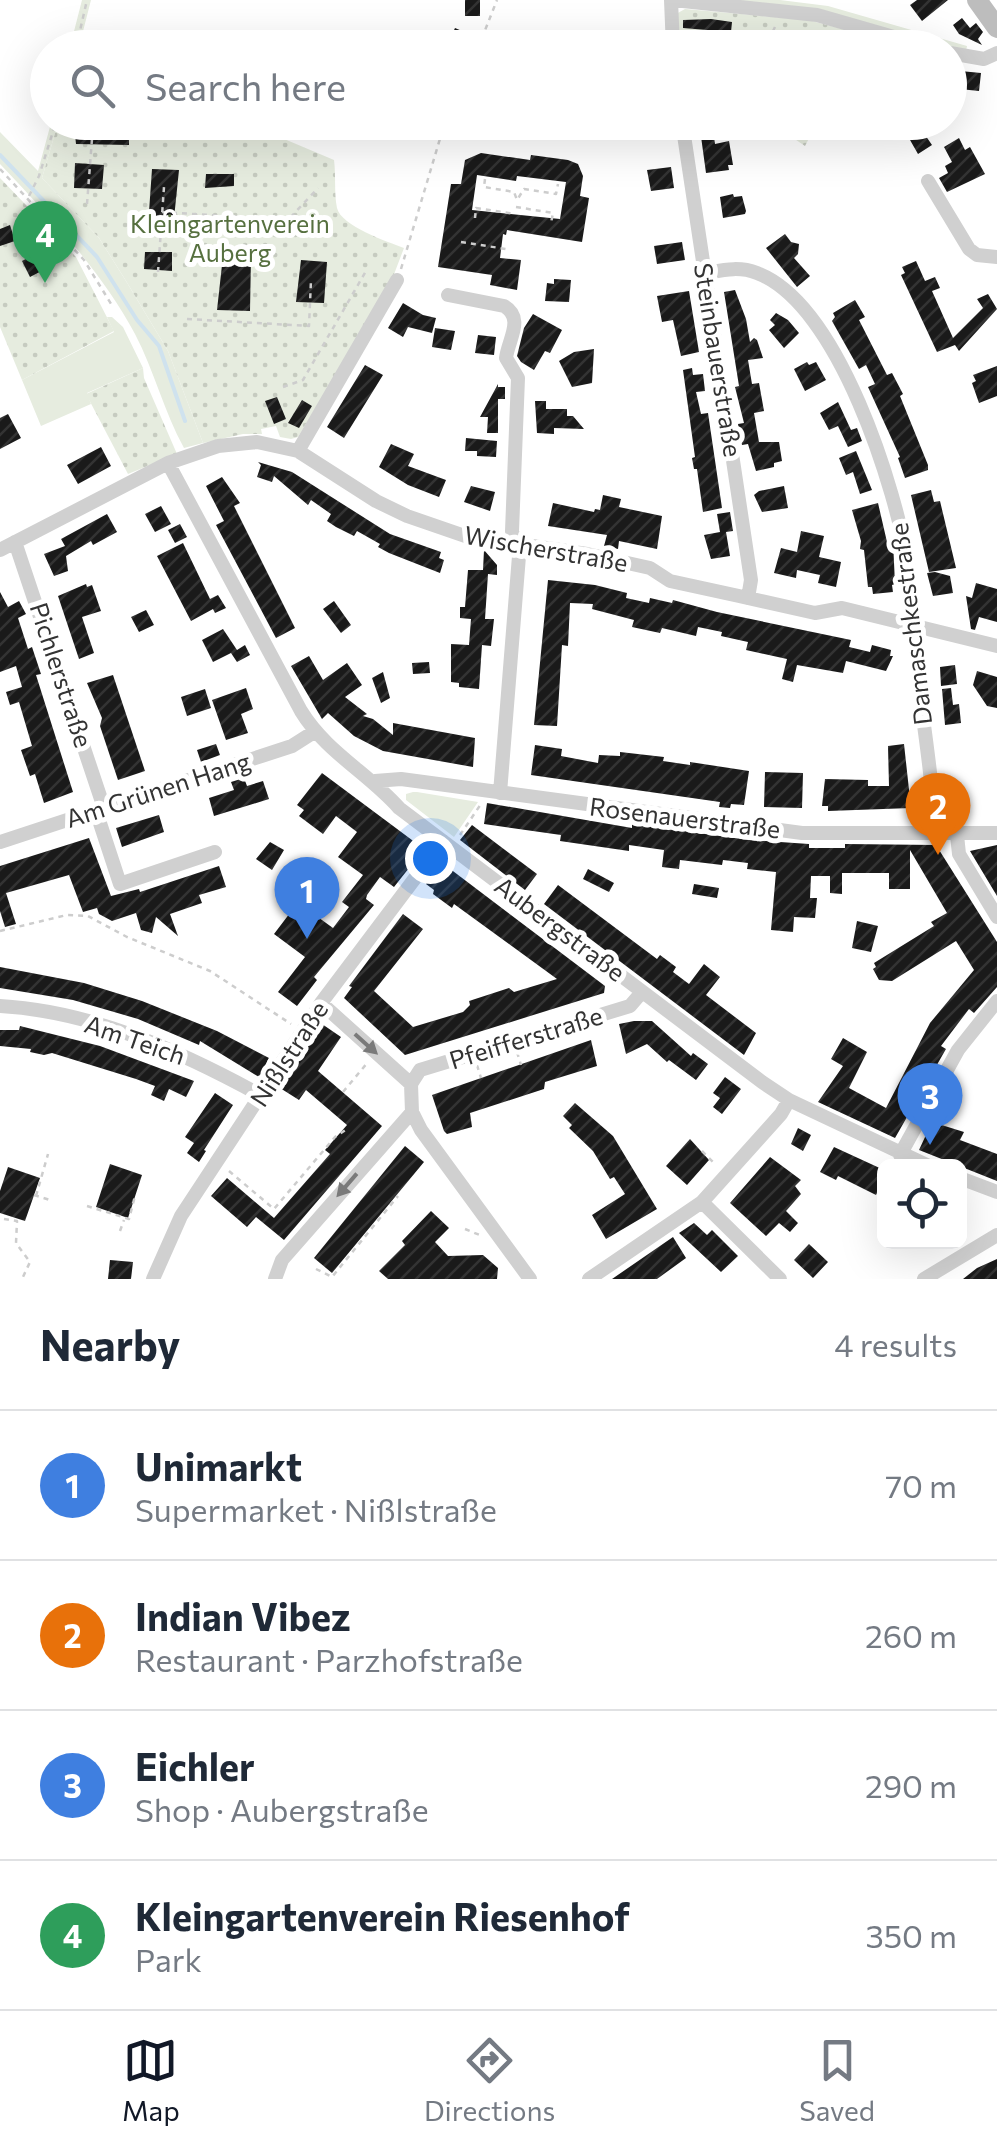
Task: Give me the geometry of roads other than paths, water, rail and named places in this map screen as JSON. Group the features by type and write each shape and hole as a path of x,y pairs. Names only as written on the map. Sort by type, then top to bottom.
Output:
{"street":[{"path":"673,30 672,0 780,11 872,30"},
{"path":"978,0 997,28"},
{"path":"967,56 984,58 997,54"},
{"name":"Steinbauerstraße","path":"685,140 751,580 748,598"},
{"path":"928,180 969,249 977,255 997,256"},
{"name":"Damaschkestraße","path":"704,272 743,269 772,280 801,305 820,331 858,402 891,486 910,572 934,834"},
{"path":"298,451 398,280"},
{"path":"448,296 504,306 515,318 506,358 518,378 512,532 519,556 500,793"},
{"name":"Wischerstraße","path":"0,550 168,463 237,442 272,444 298,451 407,516 466,536 650,568 670,581 815,614 842,608 997,646"},
{"name":"Aubergstraße","path":"168,463 314,732 332,750 375,781 399,808 450,840 642,992 789,1100 911,1159"},
{"name":"Pichlerstraße","path":"15,542 120,884 215,852"},
{"name":"Am Grünen Hang","path":"0,842 292,746 314,732"},
{"name":"Rosenauerstraße","path":"375,781 401,779 786,831 997,833"},
{"path":"958,834 958,854 997,917"},
{"name":"Nißlstraße","path":"152,1279 170,1238 321,1003 450,840"},
{"name":"Pfeifferstraße","path":"411,1084 420,1070 630,1006 642,992"},
{"path":"900,1155 949,1063 997,1001"},
{"path":"321,1003 411,1084 412,1112 458,1185 530,1279"},
{"name":"Am Teich","path":"0,1006 61,1016 127,1034 199,1063 262,1096"},
{"path":"589,1279 702,1202 789,1100"},
{"path":"275,1279 282,1260 412,1112"},
{"path":"967,1181 997,1192"},
{"path":"702,1202 780,1279"},
{"path":"924,1279 997,1234"}],"waterway":[{"path":"0,155 97,257 137,320 159,346 185,421"}],"place":[{"name":"Kleingartenverein Riesenhof","path":"45,283"},
{"name":"Indian Vibez","path":"938,855"},
{"name":"Unimarkt","path":"307,939"},
{"name":"Eichler","path":"930,1145"}],"park label":[{"name":"Kleingartenverein Auberg","path":"230,238"}]}
